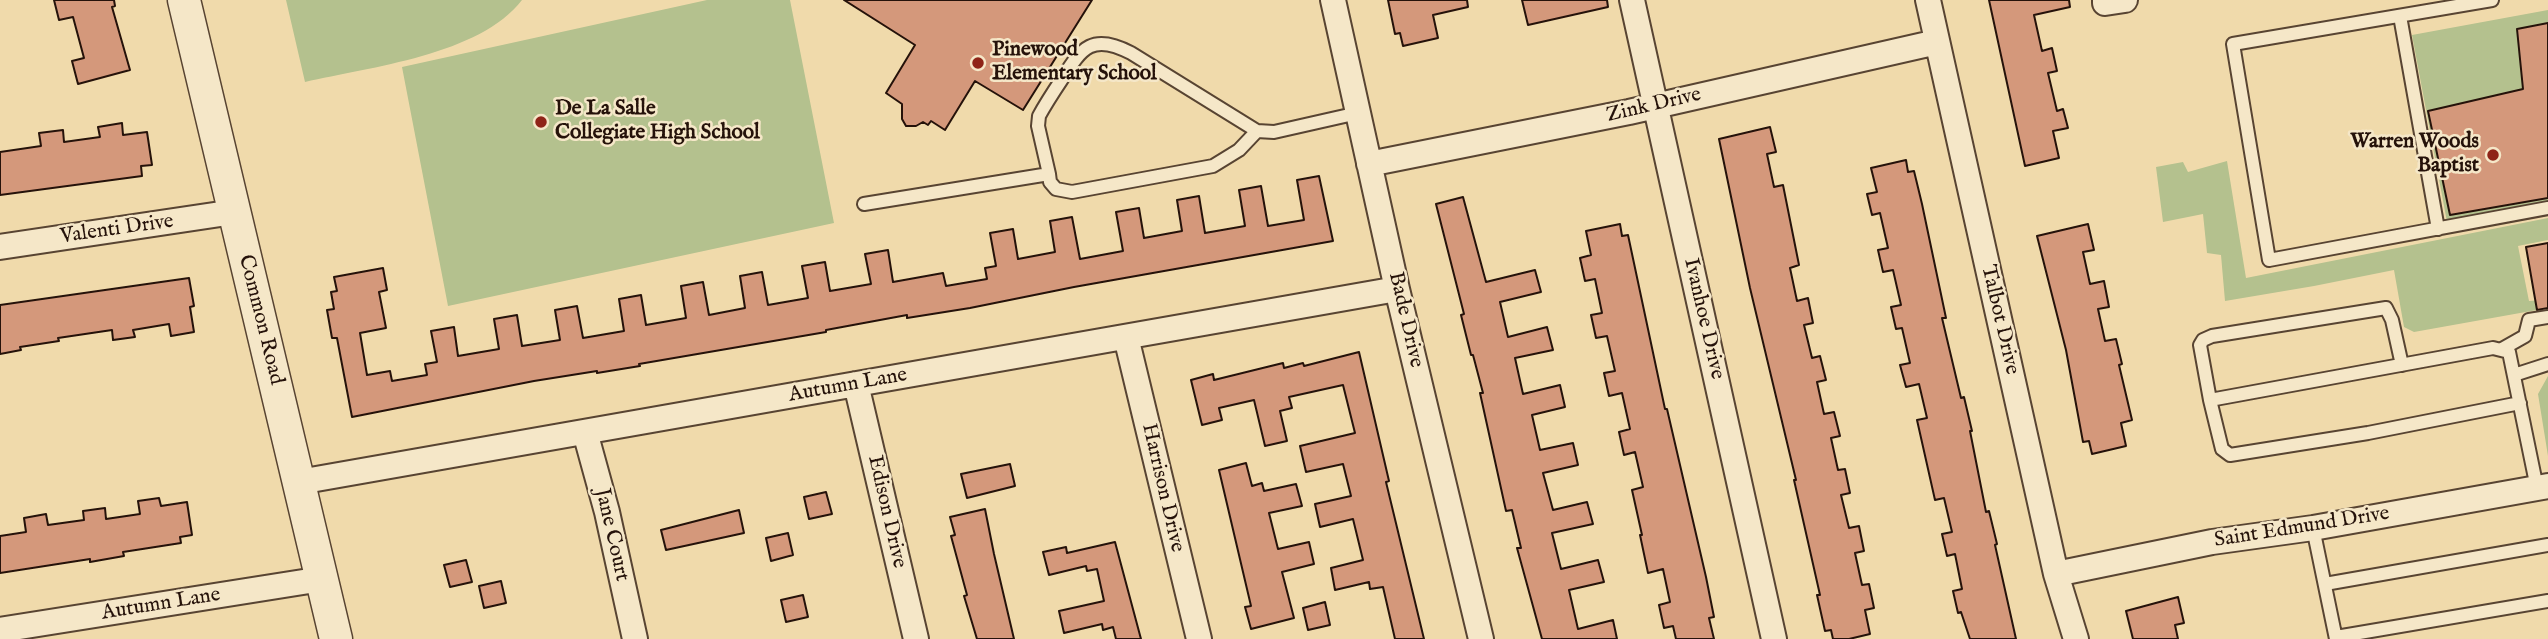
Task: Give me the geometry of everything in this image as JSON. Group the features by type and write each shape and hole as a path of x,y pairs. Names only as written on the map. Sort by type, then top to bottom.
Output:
{"street":[{"name":"Common Road","path":"184,0 336,639"},
{"name":"Bade Drive","path":"1333,0 1481,639"},
{"name":"Ivanhoe Drive","path":"1632,0 1774,639"},
{"name":"Talbot Drive","path":"1928,0 2056,574 2076,639"},
{"path":"2105,0 2105,3 2125,0"},
{"name":"Zink Drive","path":"1369,164 1656,105 1937,42"},
{"name":"Valenti Drive","path":"0,247 234,212"},
{"name":"Autumn Lane","path":"299,482 1398,289"},
{"name":"Harrison Drive","path":"1126,337 1199,639"},
{"name":"Edison Drive","path":"856,384 916,639"},
{"name":"Jane Court","path":"585,432 607,512 635,639"},
{"name":"Saint Edmund Drive","path":"2056,574 2212,542 2313,528 2543,487"},
{"name":"Autumn Lane","path":"0,629 322,579"}],"lane":[{"path":"2492,0 2233,44 2269,260 2548,208"},
{"path":"2400,16 2438,229"},
{"path":"1257,131 1226,160 1200,170 1072,192 1056,189 1050,182 1038,126 1039,117 1075,58 1088,46 1098,43 1116,45 1257,131 1275,132 1358,113"},
{"path":"864,204 1049,174"},
{"path":"2402,365 2392,320 2386,308 2212,336 2203,340 2200,345 2222,449 2230,455 2368,433 2519,403"},
{"path":"2502,349 2525,336 2529,320 2548,317"},
{"path":"2210,400 2493,348 2502,349 2509,352 2519,403 2543,487"},
{"path":"2514,375 2548,364"},
{"path":"2313,528 2336,638 2548,601"},
{"path":"2325,584 2548,545"}],"green space":[{"path":"286,0 522,0 503,19 480,34 452,46 391,64 305,82"},
{"name":"De La Salle Collegiate High School","path":"707,0 790,0 834,223 448,306 402,67"},
{"name":"Warren Woods Baptist","path":"2548,10 2548,202 2447,222 2412,35"},
{"path":"2227,161 2246,278 2548,218 2548,240 2518,246 2529,301 2542,300 2548,308 2414,332 2404,327 2394,270 2225,301 2221,255 2207,253 2203,214 2163,222 2156,167 2183,162 2188,172"},
{"path":"2548,376 2548,456 2538,394"}],"building":[{"path":"54,0 114,0 115,6 112,7 130,70 78,84 72,61 84,58 73,17 59,20"},
{"name":"Pinewood Elementary School","path":"844,0 1092,0 1023,110 975,81 945,130 931,121 928,125 923,122 916,126 906,126 902,119 902,104 886,93 915,45"},
{"path":"1388,0 1467,0 1468,7 1433,15 1438,38 1403,46 1400,33 1395,34"},
{"path":"1522,0 1607,0 1608,7 1528,25"},
{"path":"1989,0 2069,0 2070,7 2034,15 2042,51 2052,48 2057,71 2048,73 2057,111 2063,109 2068,128 2053,131 2059,158 2025,166"},
{"name":"Warren Woods Baptist","path":"2548,23 2548,198 2450,215 2428,111 2523,89 2517,29"},
{"path":"122,123 123,135 147,132 152,165 141,166 142,176 0,195 0,152 41,146 39,133 63,130 64,142 100,137 98,127"},
{"path":"1770,127 1776,152 1767,154 1774,187 1783,185 1799,265 1790,268 1797,301 1808,298 1813,323 1804,325 1812,358 1820,356 1826,380 1817,382 1824,414 1834,412 1840,436 1831,438 1838,470 1845,469 1850,493 1841,495 1849,528 1859,526 1864,551 1855,553 1862,585 1869,584 1874,608 1865,610 1870,634 1849,639 1833,639 1831,630 1825,631 1796,480 1750,288 1719,139"},
{"path":"1906,160 1908,172 1914,171 1922,204 1946,318 1942,318 1961,398 1964,397 1972,431 1986,512 1989,511 1997,544 1995,545 2016,639 1970,639 1961,612 1958,613 1953,591 1962,589 1955,554 1947,556 1942,534 1952,532 1944,498 1935,500 1917,420 1927,418 1919,384 1906,387 1900,365 1910,363 1902,328 1896,329 1891,307 1901,305 1893,270 1883,272 1878,250 1888,248 1880,213 1872,215 1867,194 1877,192 1871,168"},
{"path":"1319,176 1333,241 970,308 907,318 907,315 826,332 639,364 640,366 534,381 352,417 337,338 332,338 327,310 334,309 331,292 337,291 334,277 383,268 387,290 379,292 386,328 360,333 367,375 390,371 392,381 427,375 425,364 437,362 431,331 454,327 458,356 499,349 494,319 517,315 522,346 560,340 555,310 577,306 583,338 624,331 619,299 641,295 646,325 686,318 681,286 703,282 709,315 745,308 740,276 762,272 768,305 808,298 802,266 825,262 830,291 871,284 865,254 888,250 893,282 943,273 946,286 987,279 985,268 996,266 990,233 1013,229 1018,259 1055,252 1050,221 1072,217 1080,259 1123,251 1116,212 1139,208 1144,238 1182,231 1177,200 1199,196 1205,233 1245,226 1239,190 1261,186 1268,226 1304,220 1297,180"},
{"path":"1463,197 1486,282 1535,270 1541,292 1500,302 1508,337 1547,327 1553,350 1515,358 1523,394 1560,385 1565,407 1532,415 1540,450 1573,443 1578,465 1543,473 1553,510 1587,502 1593,524 1552,533 1561,569 1598,560 1604,582 1569,590 1578,629 1613,620 1617,639 1542,639 1517,548 1521,548 1512,510 1506,511 1480,393 1483,393 1461,315 1464,314 1436,204"},
{"path":"1620,224 1622,236 1628,235 1665,409 1706,577 1714,617 1709,618 1714,639 1676,639 1673,626 1664,628 1659,605 1670,602 1663,569 1648,573 1632,490 1643,487 1635,452 1624,455 1619,432 1630,429 1622,393 1609,396 1604,373 1615,371 1607,336 1596,338 1591,315 1602,313 1595,279 1585,281 1580,258 1591,255 1586,231"},
{"path":"2088,224 2094,250 2083,252 2090,284 2104,281 2109,307 2098,309 2105,341 2116,339 2132,420 2121,423 2126,446 2092,454 2089,441 2083,442 2066,350 2037,236"},
{"path":"2548,243 2548,308 2537,310 2526,247"},
{"path":"189,278 194,306 190,307 194,332 171,336 169,324 133,330 135,337 113,340 112,330 58,338 59,341 20,347 21,350 0,354 0,305"},
{"path":"1359,352 1389,481 1386,482 1424,639 1395,639 1383,587 1370,589 1369,582 1335,590 1331,568 1363,560 1353,519 1320,527 1315,504 1351,496 1343,464 1306,472 1300,446 1355,433 1343,385 1289,397 1292,408 1280,411 1287,441 1265,446 1254,400 1219,408 1222,420 1202,425 1191,380 1213,374 1214,380 1283,363 1284,368 1303,363 1304,366"},
{"path":"1246,463 1252,486 1262,483 1264,491 1296,484 1302,506 1269,513 1278,549 1309,542 1314,564 1282,572 1294,618 1251,629 1245,607 1251,606 1219,470"},
{"path":"1010,464 1015,486 967,498 961,474"},
{"path":"826,492 832,514 809,519 804,497"},
{"path":"159,498 161,506 187,502 192,535 180,537 181,543 123,552 124,556 90,562 90,559 0,573 0,536 26,532 24,518 46,514 48,525 84,520 83,511 105,508 106,519 140,514 138,501"},
{"path":"985,509 1014,639 977,639 964,596 967,595 951,536 955,535 950,517"},
{"path":"739,510 744,533 666,550 661,530"},
{"path":"788,533 793,555 771,561 766,538"},
{"path":"1115,542 1141,639 1116,639 1113,627 1103,630 1102,624 1064,633 1059,611 1104,601 1097,569 1087,571 1086,566 1049,575 1043,552 1066,547 1067,553"},
{"path":"466,560 472,582 450,587 444,565"},
{"path":"501,581 506,603 484,608 479,586"},
{"path":"803,595 808,617 786,622 781,600"},
{"path":"2178,597 2184,623 2175,625 2178,639 2133,639 2126,611"},
{"path":"1325,602 1330,625 1308,630 1303,608"}],"place":[{"name":"Pinewood Elementary School","path":"978,63"},
{"name":"De La Salle Collegiate High School","path":"541,122"},
{"name":"Warren Woods Baptist","path":"2493,155"}]}
